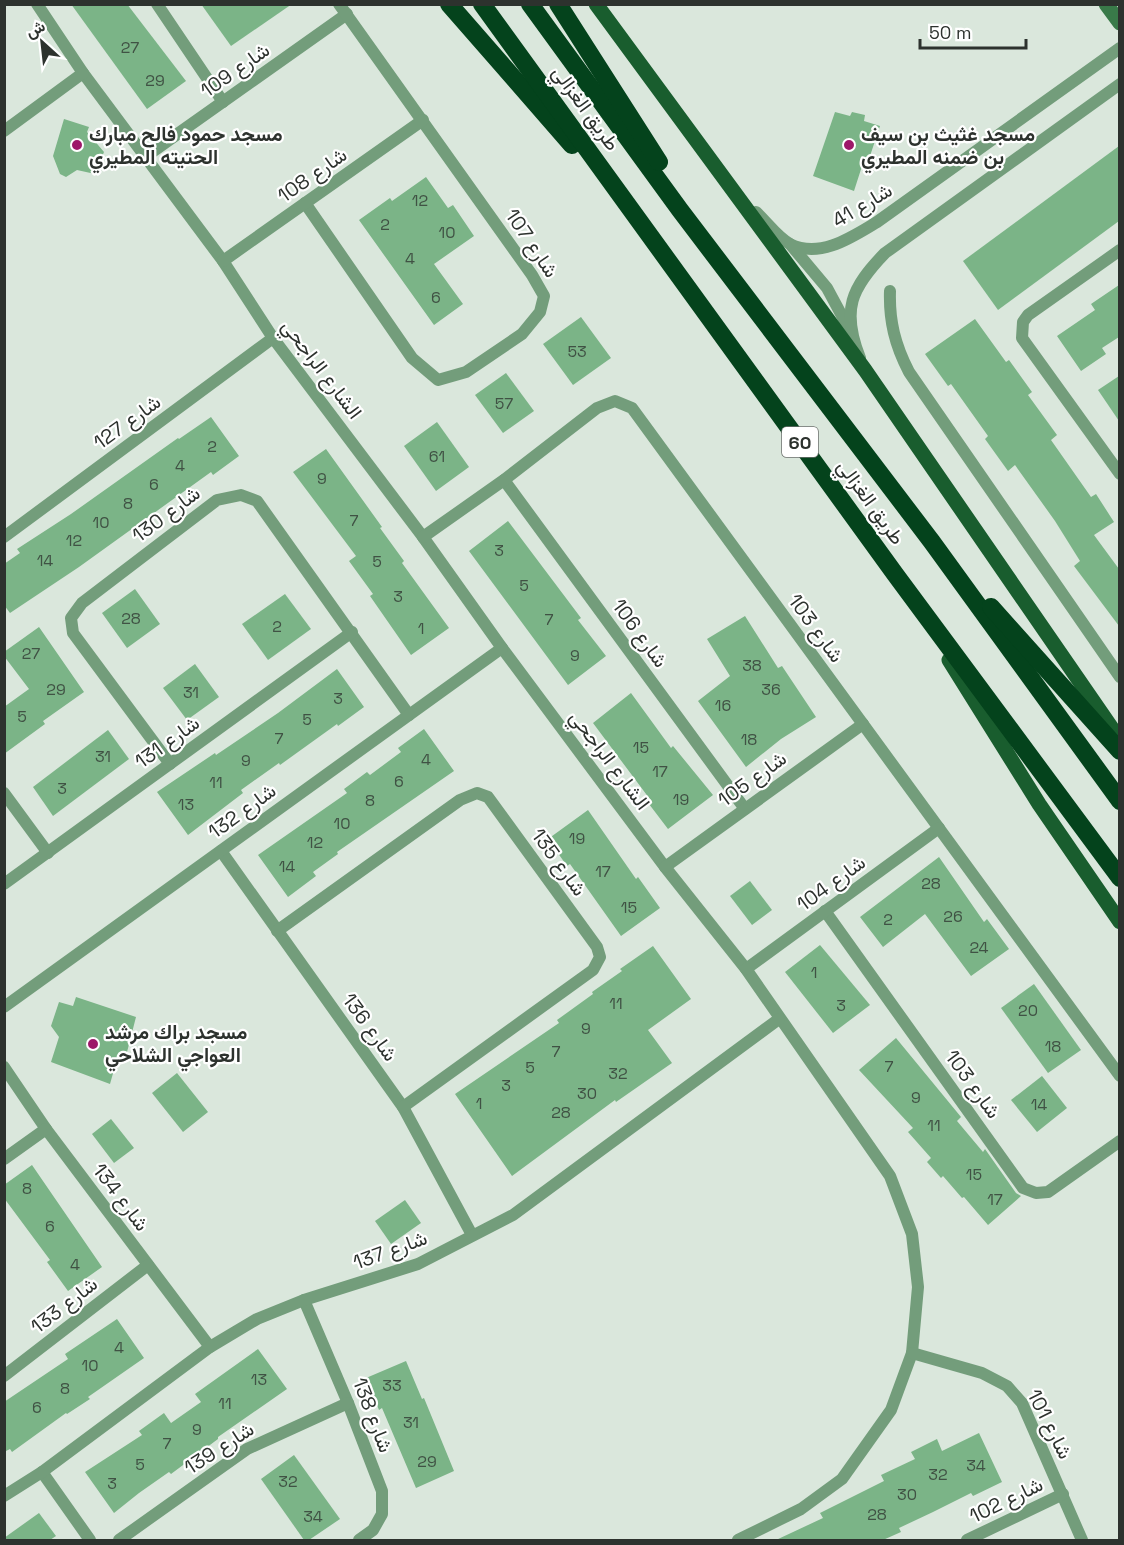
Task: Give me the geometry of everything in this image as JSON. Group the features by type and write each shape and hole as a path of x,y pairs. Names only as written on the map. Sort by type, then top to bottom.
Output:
{"highway":[{"path":"449,4 643,225"},
{"name":"طريق الغزالي","path":"482,4 895,574 1119,878"},
{"name":"طريق الغزالي","path":"530,4 680,210 932,542 1119,801"},
{"path":"558,4 661,166 680,210"},
{"path":"932,542 1032,651 1119,751"}],"main road":[{"path":"596,4 865,370 1119,740"},
{"path":"895,574 1039,804 1119,922"}],"street":[{"name":"الشارع الراجحي","path":"37,4 84,73 223,261 273,338 423,537 502,648 665,867 746,969 890,1176 912,1234 918,1287 912,1353 891,1410 842,1479 801,1509 738,1540"},
{"path":"157,4 223,102"},
{"path":"1106,4 1119,23"},
{"name":"شارع 109","path":"145,157 223,102 343,9"},
{"name":"شارع 107","path":"305,203 412,358 438,380 465,372 522,334 540,312 544,296 532,275 343,9"},
{"name":"شارع 41","path":"790,244 816,250 854,236 890,213 1119,48"},
{"path":"4,131 84,73"},
{"path":"852,336 849,319 855,292 864,274 885,253 1119,84"},
{"name":"شارع 108","path":"223,261 423,120"},
{"path":"738,198 790,244 827,288 852,336 865,370"},
{"path":"1119,250 1028,315 1021,330 1022,338 1119,474"},
{"path":"890,291 889,308 895,341 909,372 1119,677"},
{"name":"شارع 127","path":"4,537 273,338"},
{"name":"شارع 103","path":"423,537 504,480 597,408 615,401 632,408 1119,1076"},
{"name":"شارع 106","path":"504,480 745,809"},
{"name":"شارع 130","path":"170,764 73,633 71,618 82,603 217,500 241,495 257,501 409,715"},
{"name":"شارع 131","path":"4,884 352,632"},
{"name":"شارع 132","path":"4,1007 502,648"},
{"name":"شارع 105","path":"665,867 863,724"},
{"path":"4,793 48,853"},
{"name":"شارع 135","path":"277,931 460,800 477,794 488,797 597,947 600,957 593,970 403,1107"},
{"name":"شارع 104","path":"746,969 939,828"},
{"name":"شارع 136","path":"221,851 403,1107 472,1235"},
{"name":"شارع 103","path":"825,912 1023,1188 1036,1193 1048,1192 1119,1141"},
{"name":"شارع 137","path":"4,1496 42,1472 210,1347 257,1319 304,1300 418,1264 513,1215 779,1019"},
{"name":"شارع 134","path":"4,1067 46,1129 210,1347"},
{"path":"4,1159 46,1129"},
{"name":"شارع 133","path":"4,1376 148,1266"},
{"name":"شارع 138","path":"304,1300 382,1491 382,1514 373,1530 359,1540"},
{"name":"شارع 101","path":"912,1353 982,1373 1006,1386 1022,1403 1082,1540"},
{"name":"شارع 139","path":"119,1540 247,1449 348,1403"},
{"path":"42,1472 90,1540"},
{"name":"شارع 102","path":"967,1540 1063,1494"}],"building":[{"path":"71,4 127,4 186,81 147,109"},
{"path":"201,4 292,4 231,46"},
{"name":"مسجد غثيث بن سيف بن ضمنه المطيري","path":"835,112 850,116 852,112 865,115 864,121 880,126 867,165 863,163 854,191 813,176"},
{"name":"مسجد حمود فالح مبارك الحتيته المطيري","path":"64,119 89,127 87,132 104,152 95,174 77,170 66,177 60,174 53,156"},
{"path":"1119,146 1119,221 998,310 963,261"},
{"path":"426,177 448,208 453,205 474,236 434,264 463,304 434,325 359,220 390,198 392,201"},
{"path":"1119,285 1119,337 1102,348 1106,354 1081,371 1057,336 1095,310 1091,304"},
{"path":"581,317 611,358 573,385 543,344"},
{"path":"975,319 1006,362 1009,360 1032,392 1028,395 1057,435 1051,440 1091,497 1096,494 1114,522 1094,535 1119,569 1119,626 1074,566 1080,561 1055,521 1015,465 1008,471 985,439 988,436 951,384 948,386 925,354"},
{"path":"506,373 534,411 503,433 475,395"},
{"path":"1119,376 1119,421 1098,390"},
{"path":"211,417 239,456 213,475 211,472 79,567 10,613 4,605 4,564 20,553 17,549"},
{"path":"437,422 469,467 436,491 404,446"},
{"path":"326,449 382,527 380,528 404,561 402,563 449,628 411,655 370,596 373,594 349,561 356,556 293,472"},
{"path":"508,521 581,618 578,620 606,656 568,685 469,551"},
{"path":"135,589 160,624 127,648 102,613"},
{"path":"285,594 311,629 268,660 242,624"},
{"path":"745,616 778,668 782,666 816,717 781,739 746,767 698,701 730,676 707,639"},
{"path":"39,627 84,692 43,721 45,724 4,754 4,707 29,689 4,656 4,652"},
{"path":"195,664 219,697 187,720 163,688"},
{"path":"337,669 364,707 241,790 243,793 188,835 157,792 278,713"},
{"path":"631,693 671,748 673,746 713,795 668,829 649,804 652,802 593,723"},
{"path":"424,729 454,771 337,852 338,854 313,872 316,876 288,897 258,855 347,793 344,789 367,772 370,775 401,752 398,748"},
{"path":"108,730 129,759 53,816 33,787"},
{"path":"588,810 636,879 638,877 660,908 621,936 570,864 567,866 548,839"},
{"path":"939,857 984,922 987,919 1009,949 971,976 925,914 883,947 860,917"},
{"path":"750,881 772,910 752,925 730,896"},
{"path":"820,945 870,1005 833,1033 785,972"},
{"path":"653,946 691,999 648,1030 672,1063 616,1102 615,1100 512,1176 455,1094 559,1023 557,1020 622,971 620,969"},
{"path":"1034,984 1081,1050 1048,1073 1001,1008"},
{"name":"مسجد براك مرشد العواجي الشلاحي","path":"76,997 136,1017 126,1056 119,1052 110,1084 51,1062 59,1037 51,1026 59,1002 73,1006"},
{"path":"896,1038 961,1117 957,1121 983,1152 985,1149 1016,1193 1021,1196 988,1225 964,1197 962,1198 927,1162 931,1158 908,1132 913,1128 859,1070"},
{"path":"177,1073 208,1112 183,1132 152,1093"},
{"path":"1042,1076 1067,1108 1037,1132 1011,1100"},
{"path":"111,1119 134,1148 114,1163 92,1134"},
{"path":"32,1165 102,1267 68,1291 47,1262 50,1260 4,1198 4,1185"},
{"path":"405,1200 421,1223 391,1244 375,1221"},
{"path":"117,1319 144,1358 88,1397 90,1399 66,1413 12,1452 10,1449 4,1452 4,1402 68,1359 65,1354"},
{"path":"258,1349 287,1389 114,1513 85,1472 142,1435 139,1431 164,1413 171,1423 201,1402 195,1394"},
{"path":"406,1361 454,1471 416,1488 382,1408 379,1410 366,1378"},
{"path":"979,1433 1002,1482 973,1496 971,1493 899,1528 901,1532 883,1540 776,1540 823,1518 820,1513 884,1481 881,1475 915,1459 911,1452 937,1439 942,1451"},
{"path":"294,1455 340,1519 309,1540 304,1540 261,1479"},
{"path":"39,1513 56,1536 50,1540 4,1540 4,1538"}],"place":[{"name":"مسجد حمود فالح مبارك الحتيته المطيري","path":"77,145"},
{"name":"مسجد غثيث بن سيف بن ضمنه المطيري","path":"849,145"},
{"name":"مسجد براك مرشد العواجي الشلاحي","path":"93,1044"}]}
